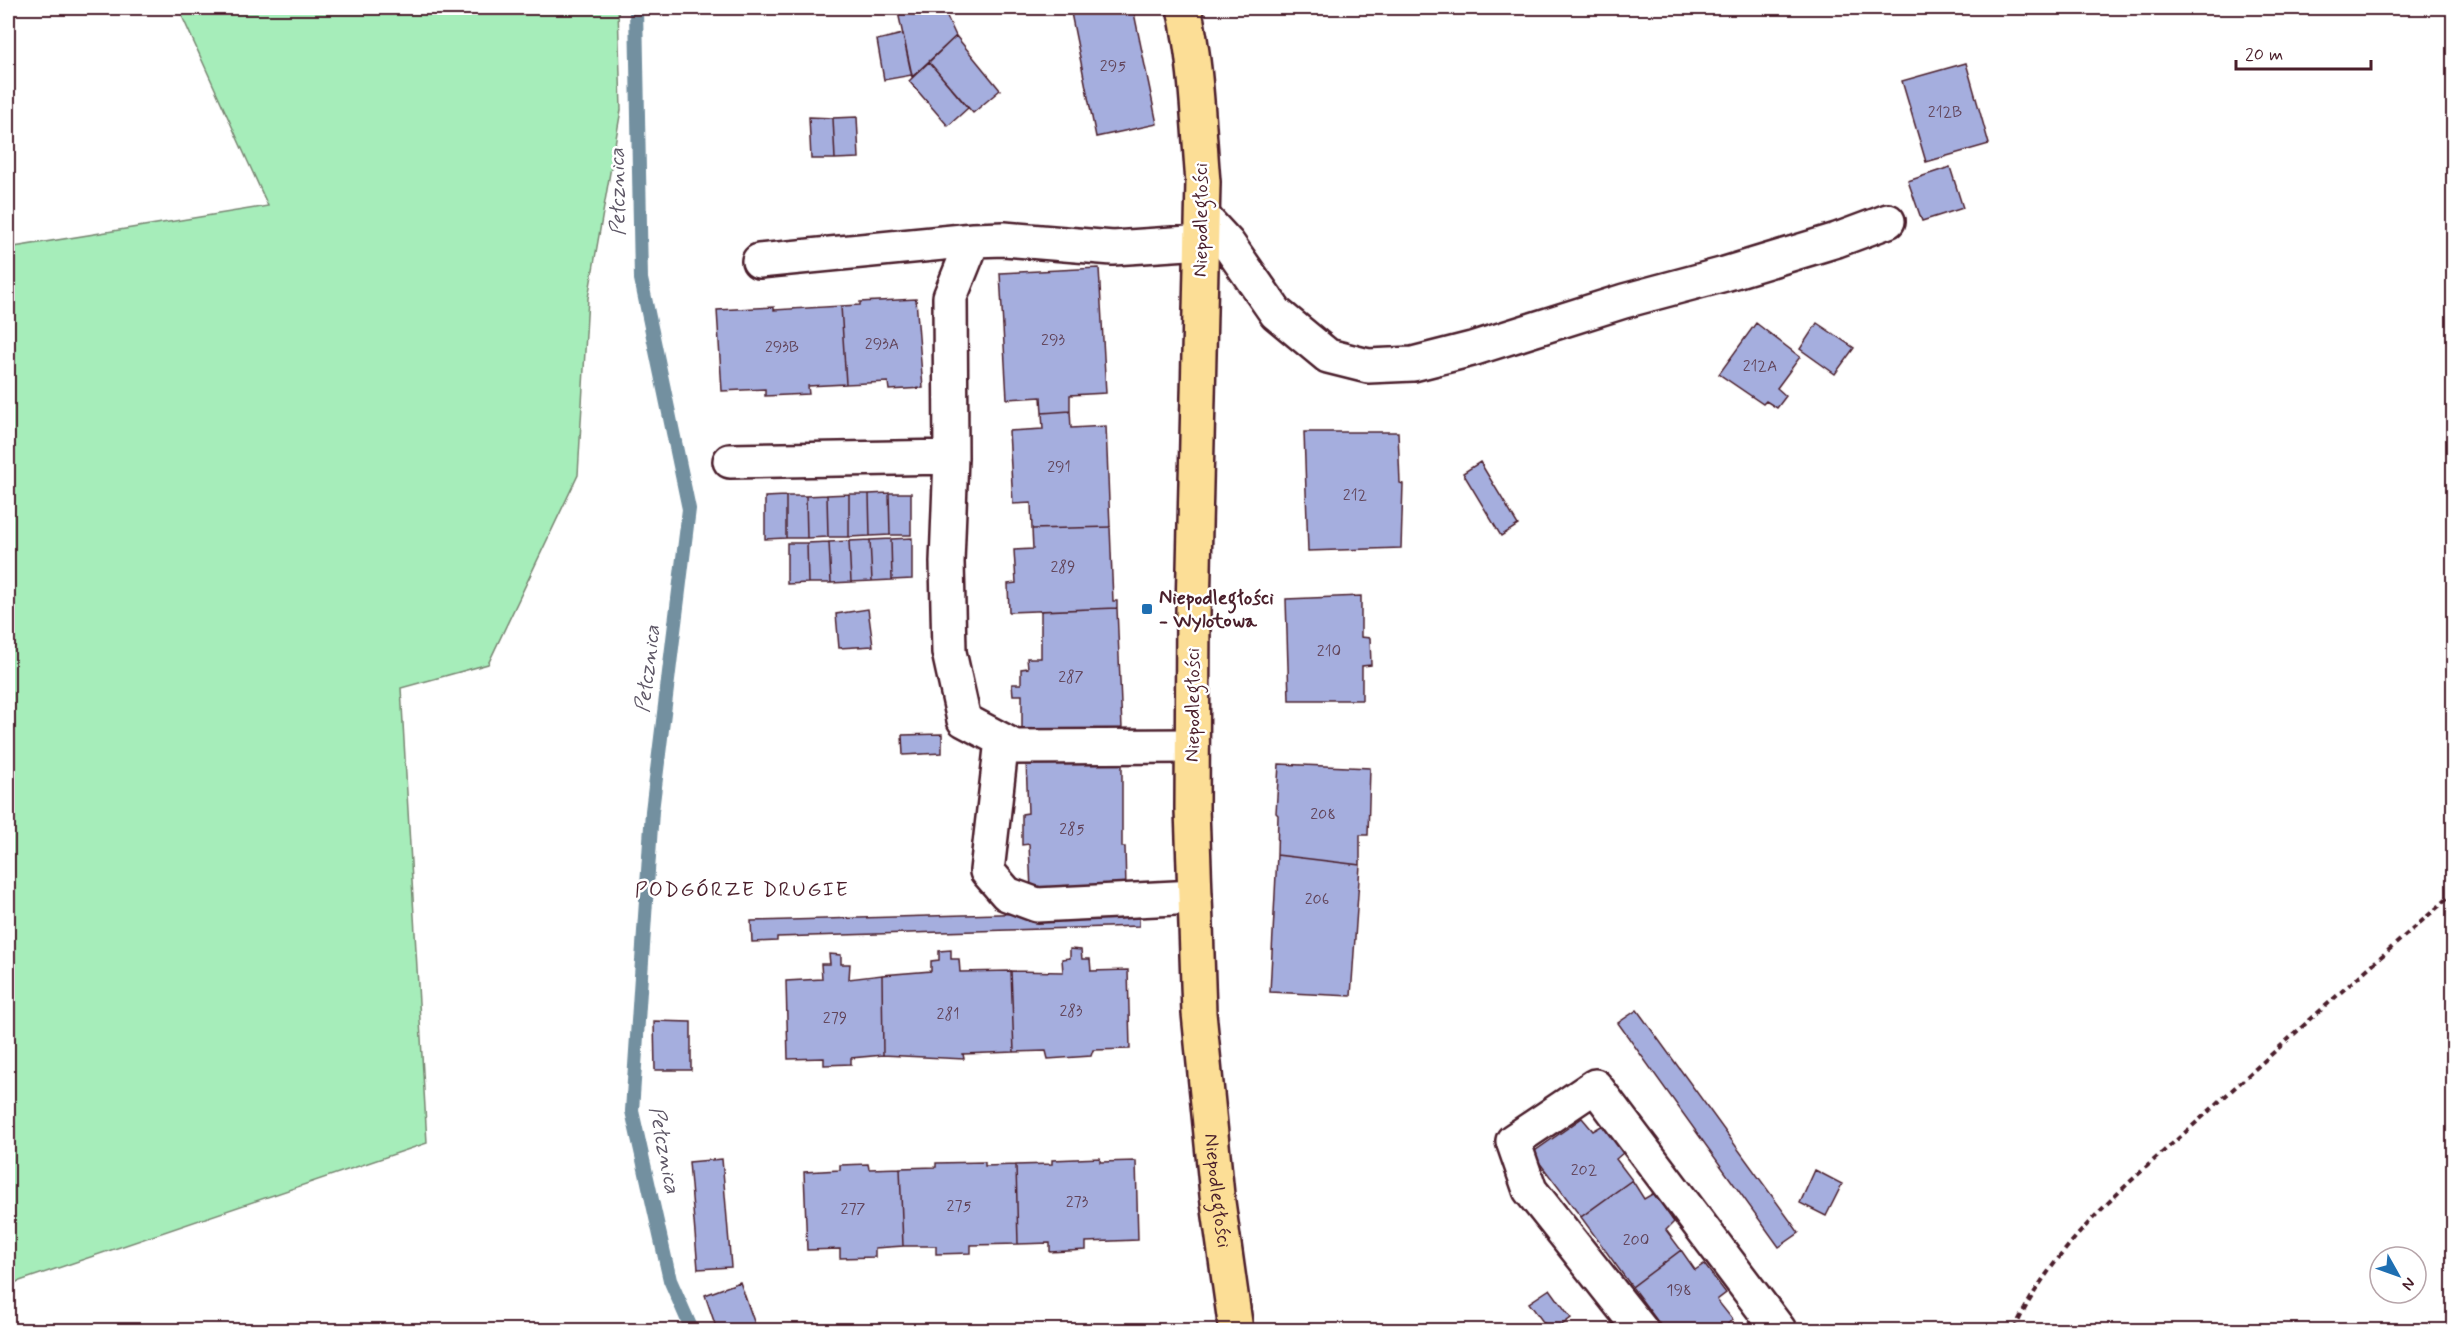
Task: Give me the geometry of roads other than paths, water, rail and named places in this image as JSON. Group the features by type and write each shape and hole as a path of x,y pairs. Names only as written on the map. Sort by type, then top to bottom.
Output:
{"main road":[{"name":"Niepodległości","path":"1184,8 1189,30 1197,99 1203,230 1193,612 1192,746 1199,1013 1217,1195 1236,1330"}],"lane":[{"path":"759,261 973,240 1004,239 1113,248 1203,230 1228,244 1276,313 1328,356 1368,366 1413,364 1472,349 1624,301 1781,257 1888,221"},
{"path":"973,240 950,297 951,457 947,562 949,652 964,720 1015,747 1192,746"},
{"path":"730,461 951,457"},
{"path":"1002,740 987,871 1007,894 1037,905 1195,897"},
{"path":"1641,1330 1530,1190 1513,1141 1595,1086 1779,1330"}],"waterway":[{"name":"Pełcznica","path":"636,8 641,279 689,509 652,811 632,1111 670,1280 692,1330"}],"place":[{"name":"Niepodległości - Wylotowa","path":"1147,609"}],"district":[{"name":"PODGÓRZE DRUGIE","path":"742,890"}]}
